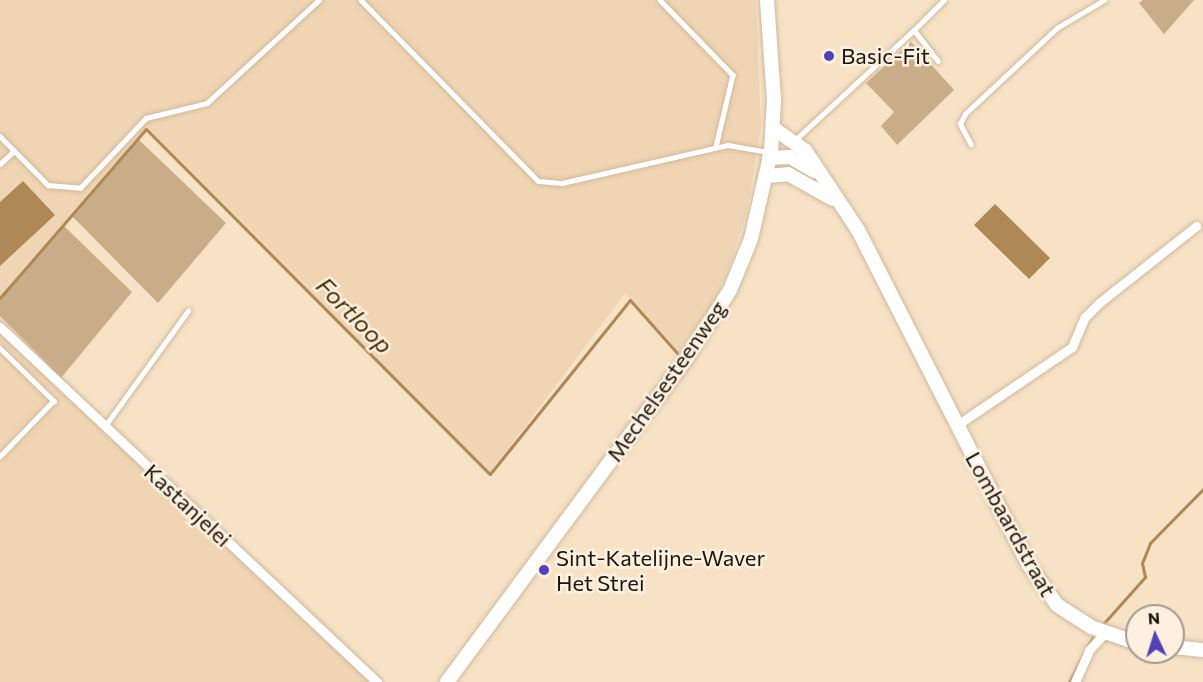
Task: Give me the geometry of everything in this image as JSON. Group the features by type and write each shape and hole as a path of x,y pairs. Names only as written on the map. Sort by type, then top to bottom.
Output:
{"street":[{"name":"Mechelsesteenweg","path":"447,682 718,312 751,239 767,176 773,128 767,0"},
{"name":"Lombaardstraat","path":"773,128 794,141 843,205 1028,564 1056,605 1105,633 1125,639"},
{"name":"Lombaardstraat","path":"770,155 790,157 821,176"},
{"path":"767,176 799,178 843,205"},
{"name":"Lombaardstraat","path":"957,425 1072,347 1085,317 1099,303 1197,226"},
{"name":"Kastanjelei","path":"0,327 377,682"},
{"path":"1075,682 1089,650 1105,633"},
{"path":"1185,648 1203,650"}],"lane":[{"path":"0,136 48,185 80,188 146,118 207,103 319,0"},
{"path":"361,0 538,181 562,183 716,147 770,155"},
{"path":"660,0 734,75 716,147"},
{"path":"794,141 944,0"},
{"path":"971,145 960,124 965,114 1057,28 1104,0"},
{"path":"914,30 938,61"},
{"path":"0,164 14,151"},
{"path":"105,426 117,402 188,311"},
{"path":"0,348 54,400 0,457"}],"shaded area":[{"path":"0,0 756,0 761,126 747,212 731,262 714,302 679,353 625,293 488,476 146,130 0,296"},
{"path":"1143,0 1194,0 1164,34 1139,3"},
{"path":"911,42 954,90 897,145 881,126 894,112 866,83"},
{"path":"138,139 226,223 158,303 71,215"},
{"path":"23,181 55,215 0,266 0,202"},
{"path":"995,204 1050,258 1029,279 974,225"},
{"path":"63,225 132,292 61,378 0,316 0,296"},
{"path":"0,318 378,682 0,682"}],"waterway":[{"name":"Fortloop","path":"0,298 146,129 490,474 630,300 677,353"},
{"path":"1104,623 1145,577 1142,563 1150,543 1203,489"},
{"path":"1069,682 1092,638"}],"place":[{"name":"Basic-Fit","path":"829,56"},
{"name":"Sint-Katelijne-Waver Het Strei","path":"544,570"}]}
